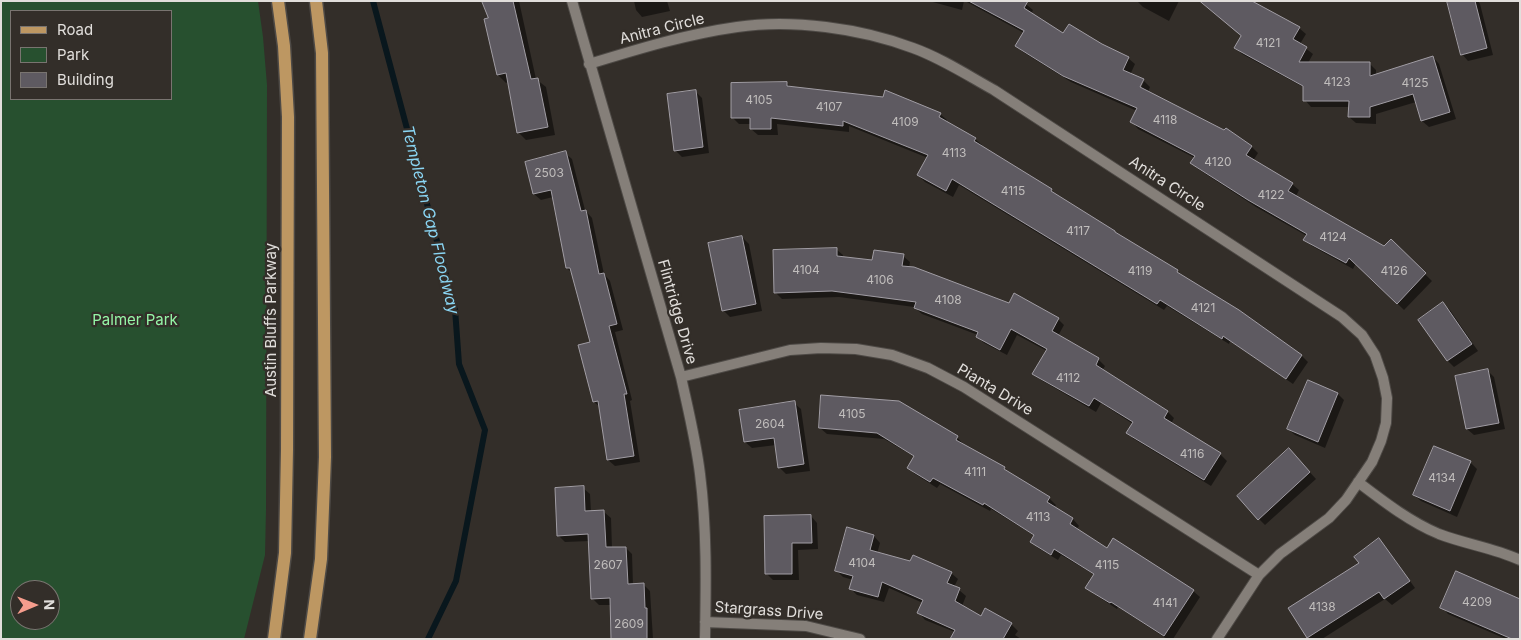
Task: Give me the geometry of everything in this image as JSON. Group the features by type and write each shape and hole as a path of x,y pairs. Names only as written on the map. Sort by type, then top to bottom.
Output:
{"main road":[{"name":"Austin Bluffs Parkway","path":"274,639 285,553 287,450 288,116 284,46 278,1"},
{"path":"310,639 321,559 325,457 322,72 316,1"}],"street":[{"name":"Flintridge Drive","path":"572,1 681,377 694,434 700,475 706,556 705,639"},
{"name":"Anitra Circle","path":"589,64 702,33 772,24 810,26 879,38 913,48 945,62 994,90 1314,298 1342,317 1362,335 1375,355 1383,378 1387,398 1386,423 1372,462 1346,500 1329,518 1280,554 1259,575 1217,639"},
{"name":"Pianta Drive","path":"681,377 790,350 856,348 892,355 928,368 964,387 1259,575"},
{"path":"1358,482 1409,518 1439,534 1507,554 1520,560"},
{"name":"Stargrass Drive","path":"705,622 806,626 860,639"}],"green space":[{"name":"Palmer Park","path":"1,1 258,1 267,85 265,555 244,639 1,639"}],"building":[{"path":"482,1 513,1 531,79 538,78 548,127 517,133 506,73 497,75 484,19 488,18"},
{"path":"969,1 1028,1 1024,8 1063,33 1069,24 1102,44 1129,57 1123,70 1144,79 1140,87 1224,130 1226,128 1252,146 1246,155 1293,183 1288,191 1384,246 1391,239 1426,273 1397,304 1349,258 1346,263 1303,240 1307,234 1248,200 1190,163 1195,156 1130,122 1137,108 1063,76 1015,46 1024,31"},
{"path":"1200,1 1252,1 1300,27 1293,39 1307,47 1299,62 1370,62 1370,76 1433,56 1450,112 1421,121 1413,94 1370,107 1370,117 1348,117 1349,101 1303,101 1303,86 1234,48 1241,36"},
{"path":"1447,1 1475,1 1487,48 1461,55"},
{"path":"787,82 787,86 883,97 885,90 941,113 939,117 976,138 974,141 1052,189 1051,191 1115,232 1178,270 1177,272 1239,310 1302,355 1286,379 1223,336 1222,339 1160,300 1157,304 952,179 946,191 917,175 928,155 843,121 843,126 771,118 771,129 750,129 750,118 731,118 731,83"},
{"path":"696,90 703,147 674,151 667,94"},
{"path":"566,151 581,211 586,210 599,274 604,273 617,324 609,326 627,394 624,394 634,456 607,460 598,401 593,402 578,345 590,342 570,268 566,268 551,190 533,194 525,162"},
{"path":"742,236 756,304 722,311 708,243"},
{"path":"837,248 837,256 872,260 874,250 904,254 902,266 914,267 1009,303 1014,293 1059,318 1052,331 1099,358 1096,365 1168,411 1164,418 1221,453 1204,480 1126,433 1133,422 1094,398 1089,406 1032,374 1047,349 1011,329 1000,350 976,337 978,332 914,308 916,302 832,291 774,293 773,250"},
{"path":"1443,302 1472,344 1447,361 1418,320"},
{"path":"1488,369 1499,423 1466,429 1455,376"},
{"path":"1308,380 1338,393 1318,442 1287,429"},
{"path":"821,395 899,401 958,436 956,440 1005,467 1004,469 1050,497 1047,502 1073,518 1070,524 1107,548 1113,538 1194,590 1164,636 1111,602 1085,588 1094,574 1054,549 1051,555 1030,542 1034,535 984,503 983,505 933,478 930,482 907,468 914,456 877,433 819,428"},
{"path":"795,401 804,464 778,468 774,438 744,442 739,410"},
{"path":"1434,446 1471,461 1450,511 1413,495"},
{"path":"1289,448 1310,472 1258,520 1237,496"},
{"path":"584,486 585,511 604,510 606,547 626,547 628,584 644,583 645,608 647,608 647,639 611,639 610,598 591,599 588,534 557,536 555,488"},
{"path":"811,515 812,543 792,543 792,574 765,574 764,516"},
{"path":"847,527 874,535 870,550 910,561 913,555 952,572 947,583 960,588 955,601 981,616 985,608 1012,623 1003,639 950,639 955,630 917,613 923,600 882,582 878,597 849,589 853,576 835,571"},
{"path":"1379,538 1410,581 1384,599 1379,592 1307,638 1288,608 1359,563 1354,557"},
{"path":"1456,571 1520,599 1520,639 1512,639 1440,608"}],"waterway":[{"name":"Templeton Gap Floodway","path":"373,1 455,309 459,364 485,430 456,581 428,639"}]}
